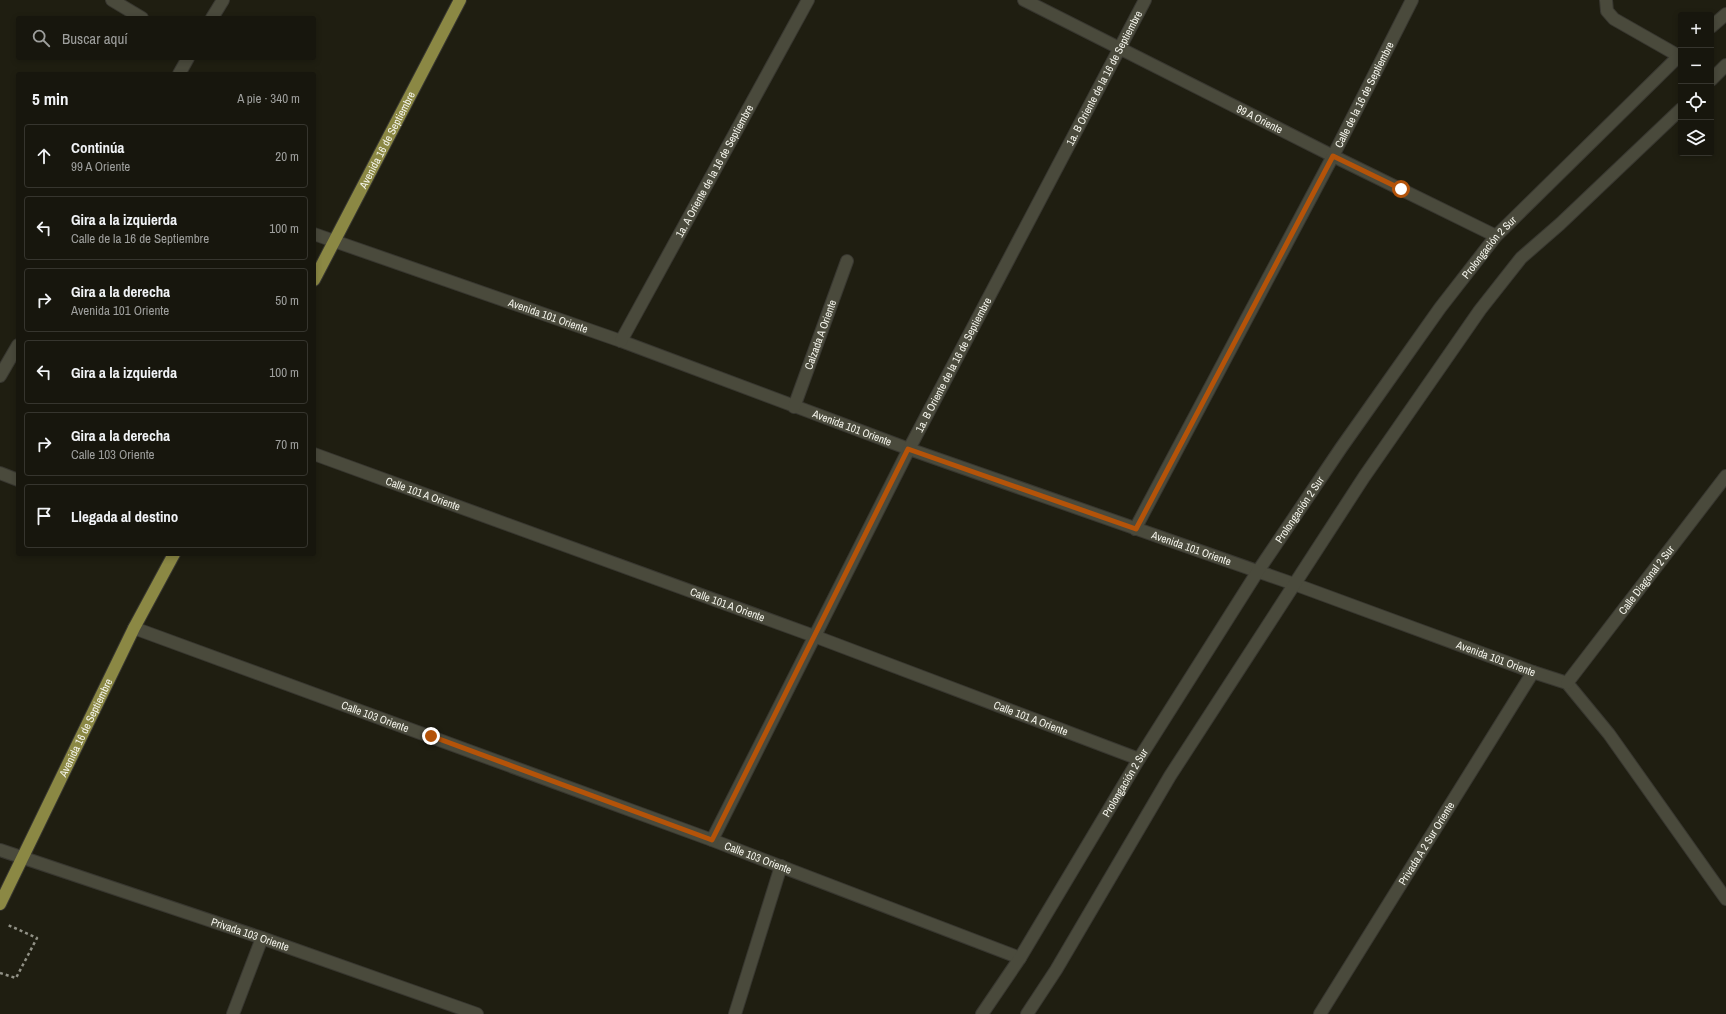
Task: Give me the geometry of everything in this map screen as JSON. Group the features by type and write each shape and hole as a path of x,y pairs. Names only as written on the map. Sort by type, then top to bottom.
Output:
{"main road":[{"name":"Avenida 16 de Septiembre","path":"316,276 460,0"},
{"name":"Avenida 16 de Septiembre","path":"0,904 134,628 173,556"}],"street":[{"path":"112,0 139,16"},
{"path":"213,16 223,0"},
{"name":"1a. A Oriente de la 16 de Septiembre","path":"621,341 808,0"},
{"name":"99 A Oriente","path":"1024,0 1333,156 1496,236"},
{"name":"1a. B Oriente de la 16 de Septiembre","path":"712,840 908,449 1145,0"},
{"name":"Calle de la 16 de Septiembre","path":"1136,529 1333,156 1412,0"},
{"path":"1606,0 1607,11 1614,19 1678,54"},
{"path":"1714,24 1726,14"},
{"name":"Prolongación 2 Sur","path":"982,1014 1020,958 1139,760 1258,571 1341,448 1440,308 1496,236 1678,57"},
{"path":"180,72 187,60"},
{"path":"1714,77 1726,66"},
{"path":"1027,1014 1056,970 1170,776 1294,584 1378,458 1480,310 1521,258 1560,224 1678,112"},
{"name":"Avenida 101 Oriente","path":"316,235 621,341 908,449 1258,571 1533,672 1567,683"},
{"name":"Calzada A Oriente","path":"794,407 847,261"},
{"path":"0,376 16,348"},
{"name":"Calle 101 A Oriente","path":"316,455 814,636 1139,760"},
{"path":"0,473 16,479"},
{"name":"Calle Diagonal 2 Sur","path":"1567,683 1726,476"},
{"name":"Calle 103 Oriente","path":"134,628 712,840 1020,958"},
{"name":"Privada A 2 Sur Oriente","path":"1320,1014 1533,672"},
{"path":"1567,683 1609,734 1726,897"},
{"path":"0,850 23,858"},
{"name":"Privada 103 Oriente","path":"23,858 262,938 457,1011 477,1014"},
{"path":"735,1014 781,866"},
{"path":"232,1014 262,938"}],"path":[{"path":"0,973 16,978 37,938 6,924"}],"route":[{"path":"431,736 712,840 908,449 1136,529 1333,156 1401,189"}]}
